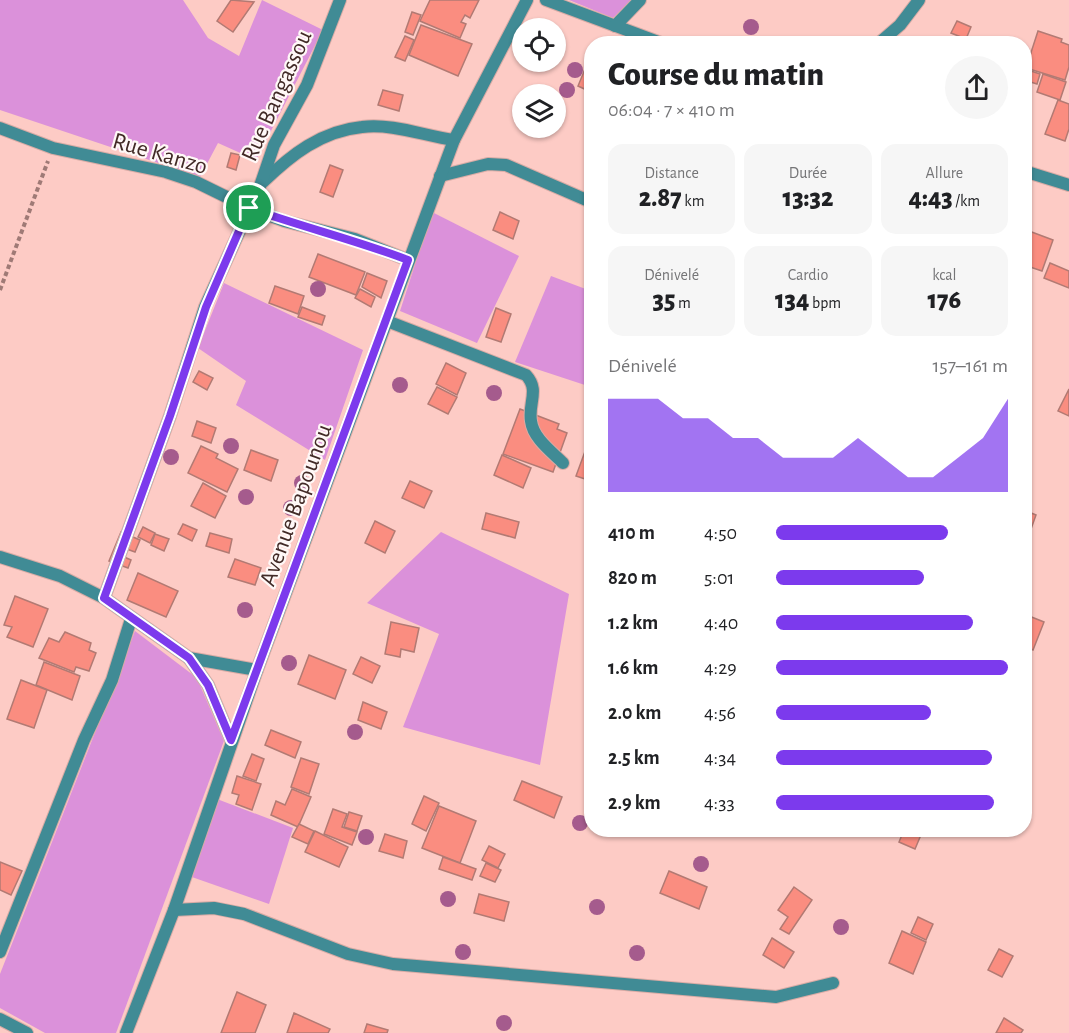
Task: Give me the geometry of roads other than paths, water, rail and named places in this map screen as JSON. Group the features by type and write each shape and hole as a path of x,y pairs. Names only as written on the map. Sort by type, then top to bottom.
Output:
{"street":[{"name":"Rue Bangassou","path":"104,598 170,416 206,307 260,186 274,145 307,85 340,0"},
{"name":"Avenue Bapounou","path":"126,1033 174,910 231,740 440,176 454,140 526,0"},
{"path":"546,0 642,36"},
{"path":"615,26 640,0"},
{"path":"887,36 900,25 919,0"},
{"path":"260,186 298,150 363,126 395,129 454,140"},
{"name":"Rue Kanzo","path":"0,128 53,148 166,172 196,182 249,208 284,221 355,239 408,260"},
{"path":"440,176 488,164 506,165 584,199"},
{"path":"1032,173 1069,185"},
{"path":"387,321 526,375 534,389 530,420 536,435 563,463"},
{"path":"0,557 60,576 104,598 189,658 208,685 231,740"},
{"path":"0,952 84,740 112,680 132,619"},
{"path":"189,658 257,670"},
{"path":"174,910 214,908 244,914 348,954 393,964 776,997 833,983"},
{"path":"0,1019 27,1033"}]}
